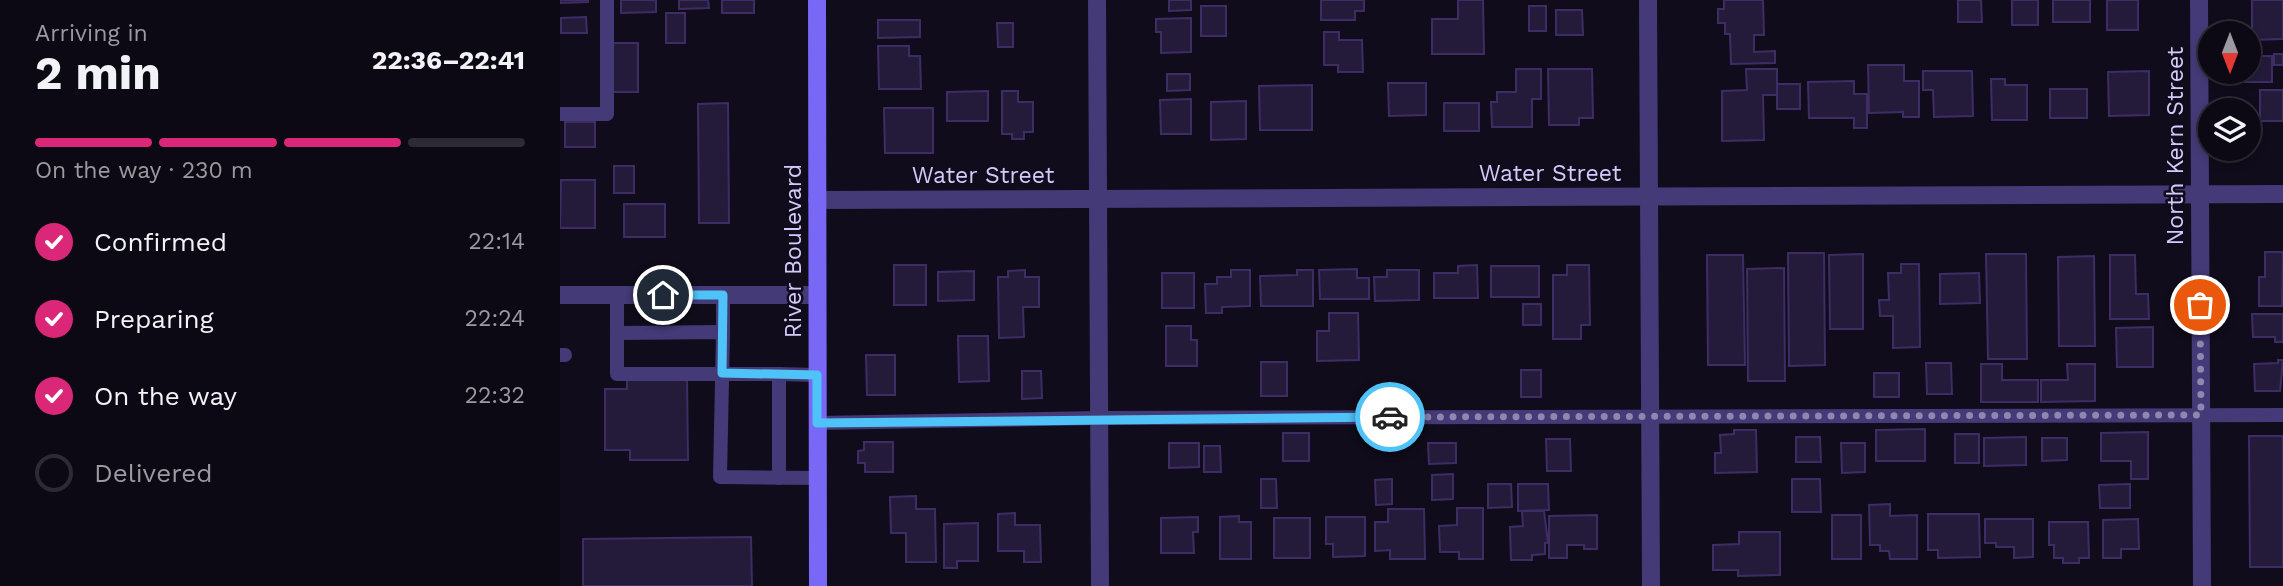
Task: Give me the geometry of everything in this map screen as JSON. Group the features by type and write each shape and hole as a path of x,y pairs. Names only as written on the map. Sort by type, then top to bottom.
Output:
{"main road":[{"name":"River Boulevard","path":"817,0 818,586"}],"street":[{"path":"1097,0 1100,586"},
{"path":"1648,0 1651,586"},
{"name":"North Kern Street","path":"2199,0 2202,586"},
{"name":"Water Street","path":"817,200 2283,194"},
{"path":"560,295 817,295"}],"lane":[{"path":"560,114 607,114 607,0"},
{"path":"617,295 617,374 817,375"},
{"path":"723,295 720,477 818,478"},
{"path":"618,333 723,332"},
{"path":"779,374 779,478"},
{"path":"817,423 1099,418 2283,415"}],"building":[{"path":"560,0 588,0 588,2 560,3"},
{"path":"621,0 656,0 656,12 621,13"},
{"path":"679,0 708,0 709,8 679,9"},
{"path":"722,0 754,0 754,13 722,13"},
{"path":"1169,0 1191,0 1191,10 1169,11"},
{"path":"1321,0 1364,0 1364,11 1355,11 1355,20 1321,20"},
{"path":"1458,0 1483,0 1484,54 1432,54 1432,19 1458,19"},
{"path":"1724,0 1763,0 1764,35 1754,35 1754,52 1775,51 1775,63 1731,64 1730,34 1725,34 1725,23 1718,23 1718,9 1724,9"},
{"path":"1958,0 1981,0 1982,22 1958,22"},
{"path":"2012,0 2038,0 2038,25 2012,25"},
{"path":"2053,0 2090,0 2090,22 2053,22"},
{"path":"2107,0 2138,0 2138,30 2107,30"},
{"path":"2252,0 2283,0 2283,39 2261,40 2261,21 2252,21"},
{"path":"1201,6 1226,6 1226,36 1201,36"},
{"path":"1529,6 1546,6 1546,31 1529,31"},
{"path":"1556,10 1582,10 1583,35 1556,35"},
{"path":"666,13 685,13 685,43 666,43"},
{"path":"586,17 587,33 561,33 561,18"},
{"path":"1191,18 1191,52 1161,53 1161,32 1156,32 1156,19"},
{"path":"878,20 920,20 920,37 878,38"},
{"path":"997,23 1013,23 1013,47 998,47"},
{"path":"1324,32 1339,32 1339,40 1362,40 1363,72 1338,72 1338,65 1324,65"},
{"path":"611,43 638,43 638,92 612,92"},
{"path":"878,46 909,46 909,56 920,56 921,89 879,89"},
{"path":"2274,54 2283,54 2283,65 2274,65"},
{"path":"2261,56 2272,56 2272,82 2261,82"},
{"path":"1868,65 1904,65 1904,81 1919,81 1919,117 1903,117 1903,112 1869,113"},
{"path":"1516,69 1541,69 1541,99 1532,99 1532,127 1492,127 1491,102 1497,102 1497,92 1516,92"},
{"path":"1548,69 1592,69 1593,118 1579,118 1579,125 1549,125"},
{"path":"1746,69 1777,69 1777,95 1763,95 1764,140 1722,141 1722,91 1747,90"},
{"path":"1923,71 1972,71 1973,116 1934,117 1933,90 1923,90"},
{"path":"2149,71 2149,115 2109,116 2108,72"},
{"path":"1167,74 1190,74 1190,90 1167,91"},
{"path":"1991,79 2005,79 2005,85 2027,85 2027,120 1992,120"},
{"path":"1854,81 1854,94 1867,94 1867,128 1854,128 1854,118 1809,118 1808,82"},
{"path":"1388,83 1426,83 1426,115 1389,116"},
{"path":"1777,84 1800,84 1800,109 1777,109"},
{"path":"1312,85 1312,130 1260,130 1259,86"},
{"path":"2050,89 2087,89 2087,118 2050,118"},
{"path":"2260,90 2283,90 2283,121 2261,121"},
{"path":"988,91 988,121 947,121 947,92"},
{"path":"1002,91 1018,91 1018,102 1033,102 1033,132 1024,132 1024,139 1012,139 1012,134 1002,134"},
{"path":"1191,99 1191,134 1161,134 1160,100"},
{"path":"1246,101 1246,139 1211,140 1211,102"},
{"path":"728,103 729,223 699,223 698,104"},
{"path":"1444,103 1479,103 1479,131 1444,131"},
{"path":"884,108 933,108 933,153 885,153"},
{"path":"565,122 595,122 595,147 565,147"},
{"path":"614,166 634,166 634,193 614,193"},
{"path":"561,180 595,180 595,228 560,228"},
{"path":"624,204 665,204 665,237 624,237"},
{"path":"2265,252 2283,252 2282,306 2259,306 2259,277 2265,277"},
{"path":"1788,253 1824,253 1825,365 1789,366"},
{"path":"1863,254 1863,329 1830,329 1829,255"},
{"path":"1986,254 2026,254 2027,359 1988,359"},
{"path":"1707,255 1743,255 1745,365 1708,365"},
{"path":"2110,255 2135,255 2136,294 2148,294 2149,319 2110,319"},
{"path":"2094,256 2095,346 2059,346 2058,257"},
{"path":"1901,264 1919,264 1920,347 1893,348 1893,316 1880,316 1879,300 1889,300 1888,273 1901,273"},
{"path":"894,265 926,265 926,305 894,305"},
{"path":"1477,265 1478,298 1434,298 1434,273 1458,273 1458,266"},
{"path":"1567,265 1589,265 1590,325 1581,325 1581,339 1553,339 1553,275 1567,275"},
{"path":"1491,266 1539,266 1539,297 1491,297"},
{"path":"1784,268 1785,381 1748,381 1747,269"},
{"path":"1357,269 1357,278 1369,278 1369,299 1320,299 1319,270"},
{"path":"1025,270 1025,277 1039,277 1039,307 1023,307 1024,337 999,338 998,277 1008,277 1008,271"},
{"path":"1231,270 1250,270 1250,306 1222,307 1222,313 1206,313 1205,284 1217,284 1217,277 1231,277"},
{"path":"1297,270 1313,270 1313,306 1261,306 1260,276 1297,275"},
{"path":"1387,270 1419,270 1419,300 1375,301 1374,277 1387,277"},
{"path":"974,271 974,300 938,301 938,272"},
{"path":"1162,273 1194,273 1194,308 1162,308"},
{"path":"1979,273 1980,303 1940,304 1940,274"},
{"path":"1523,304 1541,304 1541,325 1523,325"},
{"path":"1329,313 1358,313 1359,360 1317,361 1317,331 1329,331"},
{"path":"2252,314 2283,314 2283,342 2275,342 2275,337 2253,337"},
{"path":"1166,326 1191,326 1191,340 1197,340 1197,366 1166,366"},
{"path":"2153,327 2153,367 2117,367 2116,328"},
{"path":"958,336 988,336 989,381 959,382"},
{"path":"866,355 895,355 895,395 867,395"},
{"path":"2278,360 2283,360 2280,391 2255,391 2254,364 2278,363"},
{"path":"1261,362 1287,362 1287,396 1261,396"},
{"path":"1926,363 1951,363 1952,394 1927,394"},
{"path":"1981,364 2002,364 2002,380 2038,380 2038,402 1981,402"},
{"path":"2067,364 2095,364 2095,401 2041,402 2041,380 2068,380"},
{"path":"1521,370 1541,370 1541,397 1521,397"},
{"path":"1022,371 1041,371 1042,398 1022,399"},
{"path":"1874,373 1899,373 1899,397 1874,397"},
{"path":"687,377 688,460 630,460 630,450 605,450 605,389 627,389 627,378"},
{"path":"1925,429 1925,461 1876,461 1876,430"},
{"path":"1734,430 1756,430 1757,472 1715,473 1715,453 1721,453 1720,435 1734,434"},
{"path":"2148,432 2148,479 2131,479 2131,461 2101,461 2101,433"},
{"path":"1283,433 1309,433 1309,461 1283,461"},
{"path":"1955,434 1979,434 1979,463 1955,463"},
{"path":"2249,436 2283,436 2283,567 2250,567"},
{"path":"1796,437 1820,437 1821,462 1796,462"},
{"path":"2026,437 2026,465 1984,466 1984,438"},
{"path":"2042,438 2067,438 2067,460 2042,461"},
{"path":"1546,439 1570,439 1571,471 1547,471"},
{"path":"864,442 893,442 893,472 865,472 865,463 858,463 858,451 864,450"},
{"path":"1169,443 1199,443 1199,467 1169,468"},
{"path":"1428,443 1456,443 1456,463 1429,464"},
{"path":"1841,443 1865,443 1865,472 1842,473"},
{"path":"1204,446 1220,446 1221,472 1204,472"},
{"path":"1453,474 1453,499 1432,500 1432,475"},
{"path":"1261,479 1276,479 1277,508 1261,508"},
{"path":"1392,479 1392,504 1376,505 1375,480"},
{"path":"1792,479 1820,479 1821,512 1792,512"},
{"path":"1488,484 1511,484 1512,507 1488,508"},
{"path":"1518,484 1548,484 1549,510 1518,511"},
{"path":"2130,484 2130,508 2100,508 2099,485"},
{"path":"916,496 916,509 935,509 936,562 906,562 906,533 891,533 890,497"},
{"path":"1890,504 1890,516 1917,515 1917,559 1890,559 1889,551 1880,551 1880,545 1870,545 1869,505"},
{"path":"1457,508 1483,508 1483,559 1459,559 1459,552 1440,552 1439,526 1457,525"},
{"path":"1388,509 1424,509 1425,559 1390,559 1390,550 1375,551 1375,522 1388,522"},
{"path":"1522,511 1544,511 1548,543 1545,543 1545,554 1532,555 1532,560 1511,560 1510,527 1523,526"},
{"path":"1015,513 1015,525 1040,525 1041,562 1024,562 1024,551 998,551 998,514"},
{"path":"1928,514 1979,514 1980,557 1938,558 1938,550 1928,550"},
{"path":"1597,515 1597,549 1584,549 1584,545 1567,545 1567,558 1549,558 1549,516"},
{"path":"1832,515 1861,515 1861,559 1832,559"},
{"path":"1239,516 1239,522 1251,522 1251,559 1220,559 1220,517"},
{"path":"1198,517 1198,532 1193,532 1194,553 1161,553 1161,518"},
{"path":"1326,517 1365,517 1365,556 1333,557 1333,544 1326,544"},
{"path":"1274,518 1310,518 1310,558 1274,558"},
{"path":"1985,519 2033,519 2033,557 2014,558 2014,547 1996,547 1996,543 1985,543"},
{"path":"2138,519 2139,549 2121,549 2121,558 2103,558 2103,520"},
{"path":"2049,522 2088,522 2089,558 2079,558 2079,563 2063,563 2063,558 2054,558 2054,545 2049,545"},
{"path":"978,523 978,561 957,561 957,568 944,568 944,524"},
{"path":"1739,532 1780,532 1780,575 1738,576 1738,570 1713,570 1713,545 1739,544"},
{"path":"751,537 752,586 583,586 583,539"}],"way so far":[{"path":"1390,417 2201,415 2200,305"}],"route":[{"path":"663,295 723,295 722,373 817,375 817,423 1390,417"}]}
